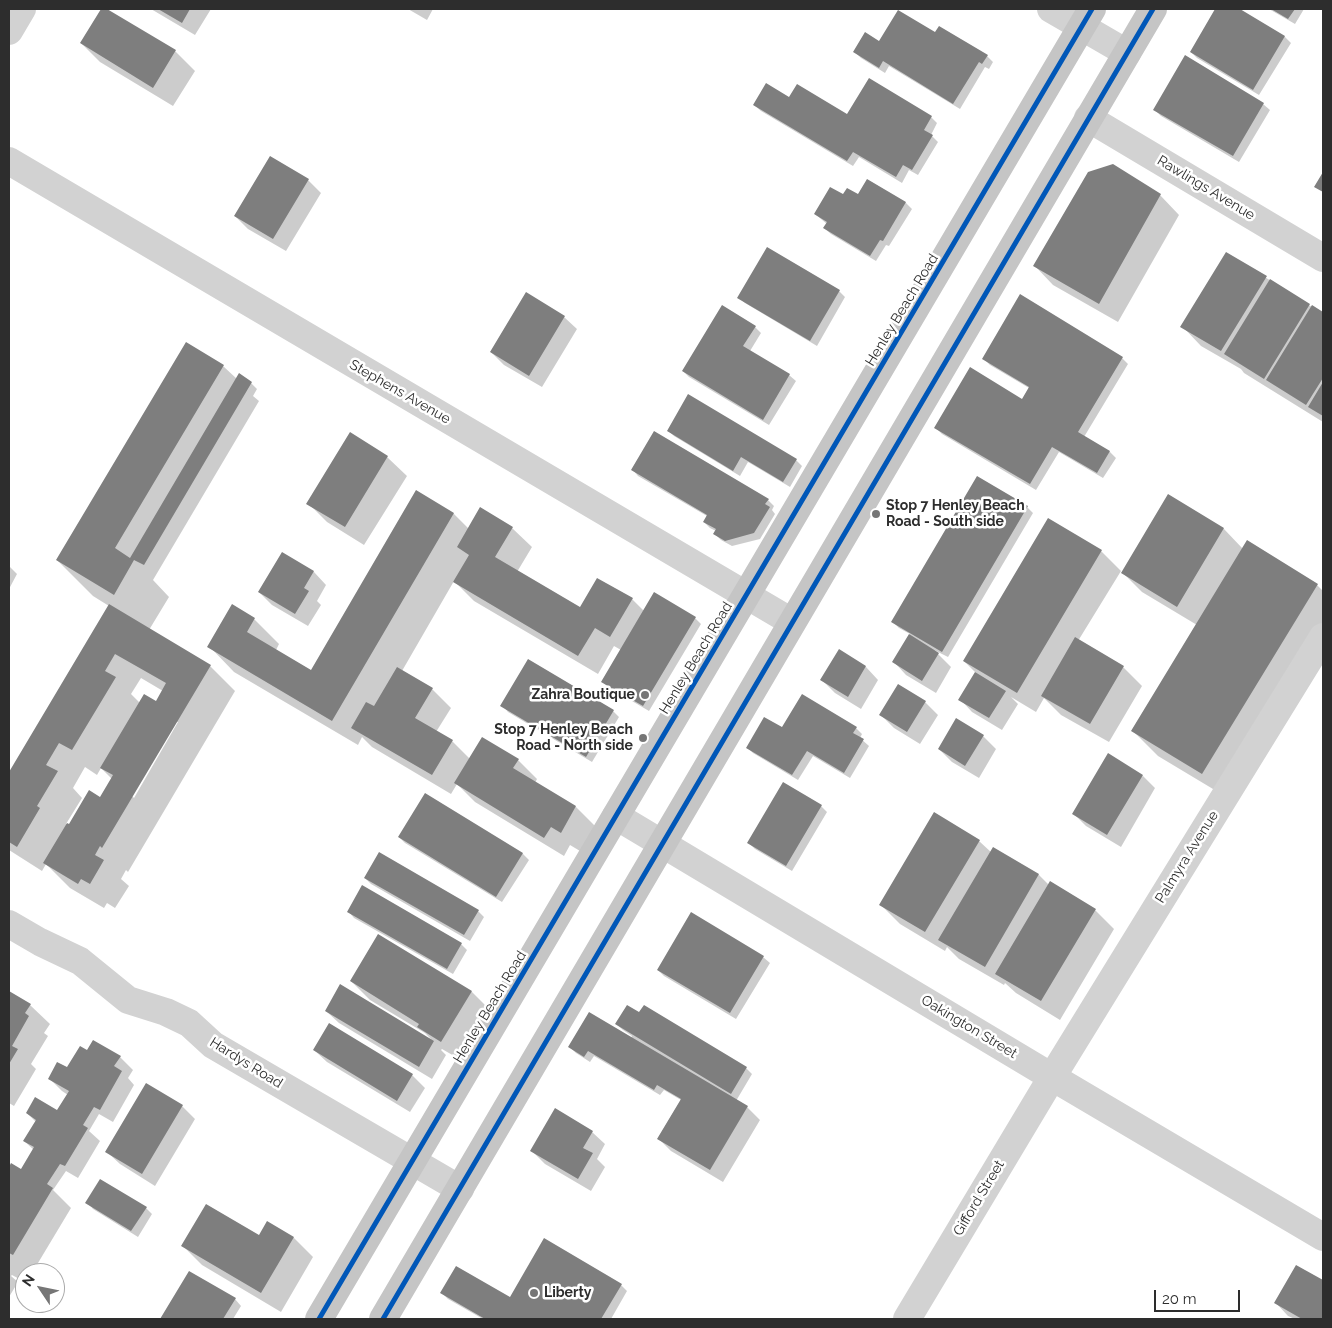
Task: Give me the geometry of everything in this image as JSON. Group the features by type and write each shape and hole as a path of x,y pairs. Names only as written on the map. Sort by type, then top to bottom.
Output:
{"main road":[{"path":"383,1319 1153,9"},
{"name":"Henley Beach Road","path":"319,1319 1087,18"}],"street":[{"path":"9,31 22,9"},
{"path":"1051,9 1087,18 1127,53"},
{"name":"Rawlings Avenue","path":"1088,118 1323,258"},
{"name":"Stephens Avenue","path":"9,161 792,622"},
{"name":"Palmyra Avenue","path":"1052,1076 1323,637"},
{"name":"Oakington Street","path":"616,816 1323,1237"},
{"name":"Hardys Road","path":"9,924 80,962 128,1000 166,1012 188,1023 213,1044 460,1189"},
{"name":"Gifford Street","path":"907,1319 1052,1076"}],"building":[{"path":"101,9 107,9 176,50 153,88 80,43"},
{"path":"158,9 190,9 182,23"},
{"path":"1215,9 1240,9 1285,36 1253,90 1190,52"},
{"path":"1271,9 1295,9 1288,19"},
{"path":"898,10 935,32 939,26 988,55 982,64 979,62 953,104 883,61 879,68 853,52 865,32 879,41"},
{"path":"1185,55 1264,103 1233,156 1153,110"},
{"path":"869,78 932,116 924,130 933,135 912,170 903,165 896,177 853,152 847,161 753,105 766,83 789,97 797,84 847,114"},
{"path":"270,156 309,179 273,239 234,216"},
{"path":"1113,164 1161,194 1099,304 1033,266 1088,172"},
{"path":"1323,172 1323,192 1314,187"},
{"path":"867,179 906,202 883,241 880,240 870,256 823,228 827,222 814,214 830,187 843,194 847,188 858,194"},
{"path":"767,247 840,290 810,341 737,298"},
{"path":"1226,252 1267,276 1221,351 1180,327"},
{"path":"1270,279 1310,304 1264,379 1224,354"},
{"path":"526,292 565,316 529,376 490,352"},
{"path":"1020,294 1123,357 1078,432 1110,451 1097,473 1052,447 1030,484 934,428 970,367 1022,399 1029,387 982,359"},
{"path":"722,305 756,326 743,346 790,374 763,420 682,371"},
{"path":"1312,305 1323,312 1323,378 1306,405 1266,380"},
{"path":"186,342 224,365 115,548 130,558 239,373 252,382 144,565 134,560 114,595 56,560"},
{"path":"1323,382 1323,416 1308,407"},
{"path":"688,394 797,459 783,482 741,457 733,471 667,431"},
{"path":"654,431 769,499 765,504 770,507 754,533 725,541 713,534 716,529 703,522 707,515 631,470"},
{"path":"350,432 388,456 345,527 306,504"},
{"path":"977,476 1028,506 942,652 891,622"},
{"path":"416,490 454,513 332,721 207,647 232,604 255,618 247,632 311,670"},
{"path":"1168,494 1224,528 1177,607 1121,573"},
{"path":"480,507 513,527 495,557 580,607 597,578 633,598 610,637 595,628 578,656 453,582 469,555 457,547"},
{"path":"1048,518 1102,550 1017,693 963,661"},
{"path":"1247,540 1318,584 1202,774 1131,731"},
{"path":"282,552 314,571 304,588 309,591 295,614 258,592"},
{"path":"654,592 696,617 643,706 601,682"},
{"path":"109,604 211,665 102,848 100,846 95,855 104,860 90,884 81,879 78,884 43,863 89,790 100,797 113,775 100,768 144,694 156,701 166,683 115,654 105,671 116,677 72,750 59,743 46,765 58,771 37,806 40,808 17,847 9,842 9,772"},
{"path":"909,634 939,653 922,681 892,662"},
{"path":"1075,637 1124,666 1090,724 1041,696"},
{"path":"839,649 866,666 848,697 820,680"},
{"path":"528,659 614,710 586,757 500,706"},
{"path":"397,667 433,688 415,718 453,740 432,775 351,728 366,702 374,706"},
{"path":"975,672 1006,691 989,718 958,700"},
{"path":"898,684 926,701 907,732 879,715"},
{"path":"802,694 857,727 853,733 864,739 844,773 807,751 792,775 746,748 764,717 782,727"},
{"path":"956,718 984,735 965,766 938,749"},
{"path":"482,737 519,759 513,768 576,806 561,833 551,827 544,838 454,783"},
{"path":"1108,753 1143,775 1107,835 1072,814"},
{"path":"783,782 822,805 786,866 747,843"},
{"path":"425,793 523,853 496,897 398,837"},
{"path":"934,812 980,840 925,932 879,905"},
{"path":"993,847 1039,874 985,967 938,940"},
{"path":"379,852 479,910 464,935 364,878"},
{"path":"1050,881 1096,909 1041,1001 995,974"},
{"path":"362,885 462,943 447,969 347,912"},
{"path":"691,912 764,956 730,1013 657,970"},
{"path":"378,934 472,991 441,1042 417,1027 419,1024 350,981"},
{"path":"340,984 434,1041 419,1067 325,1011"},
{"path":"9,991 31,1004 25,1013 29,1016 12,1046 18,1049 9,1064"},
{"path":"627,1005 639,1012 644,1005 747,1067 731,1094 615,1024"},
{"path":"589,1012 748,1106 710,1170 657,1139 681,1099 657,1085 654,1090 588,1051 584,1057 568,1047"},
{"path":"329,1023 413,1074 397,1101 313,1050"},
{"path":"93,1040 121,1056 114,1066 122,1071 100,1110 94,1107 83,1125 88,1128 65,1166 60,1164 47,1184 53,1188 13,1255 9,1253 9,1167 11,1163 21,1169 34,1147 23,1141 36,1120 26,1113 35,1097 57,1110 69,1091 48,1079 57,1062 67,1067 80,1046 87,1050"},
{"path":"146,1083 183,1105 142,1174 105,1152"},
{"path":"555,1108 593,1131 583,1148 593,1153 578,1179 530,1151"},
{"path":"100,1179 147,1207 131,1231 85,1203"},
{"path":"206,1204 259,1235 267,1221 294,1237 261,1293 181,1246"},
{"path":"544,1238 622,1284 601,1319 485,1319 440,1293 456,1266 510,1297"},
{"path":"1296,1265 1323,1280 1323,1319 1302,1319 1274,1303"},
{"path":"189,1271 236,1298 223,1319 160,1319"}],"cycle path":[{"path":"319,1319 1092,9"},
{"path":"383,1319 1153,9"}],"place":[{"name":"Stop 7 Henley Beach Road - South side","path":"876,514"},
{"name":"Zahra Boutique","path":"645,695"},
{"name":"Stop 7 Henley Beach Road - North side","path":"643,738"},
{"name":"Liberty","path":"534,1293"}]}
